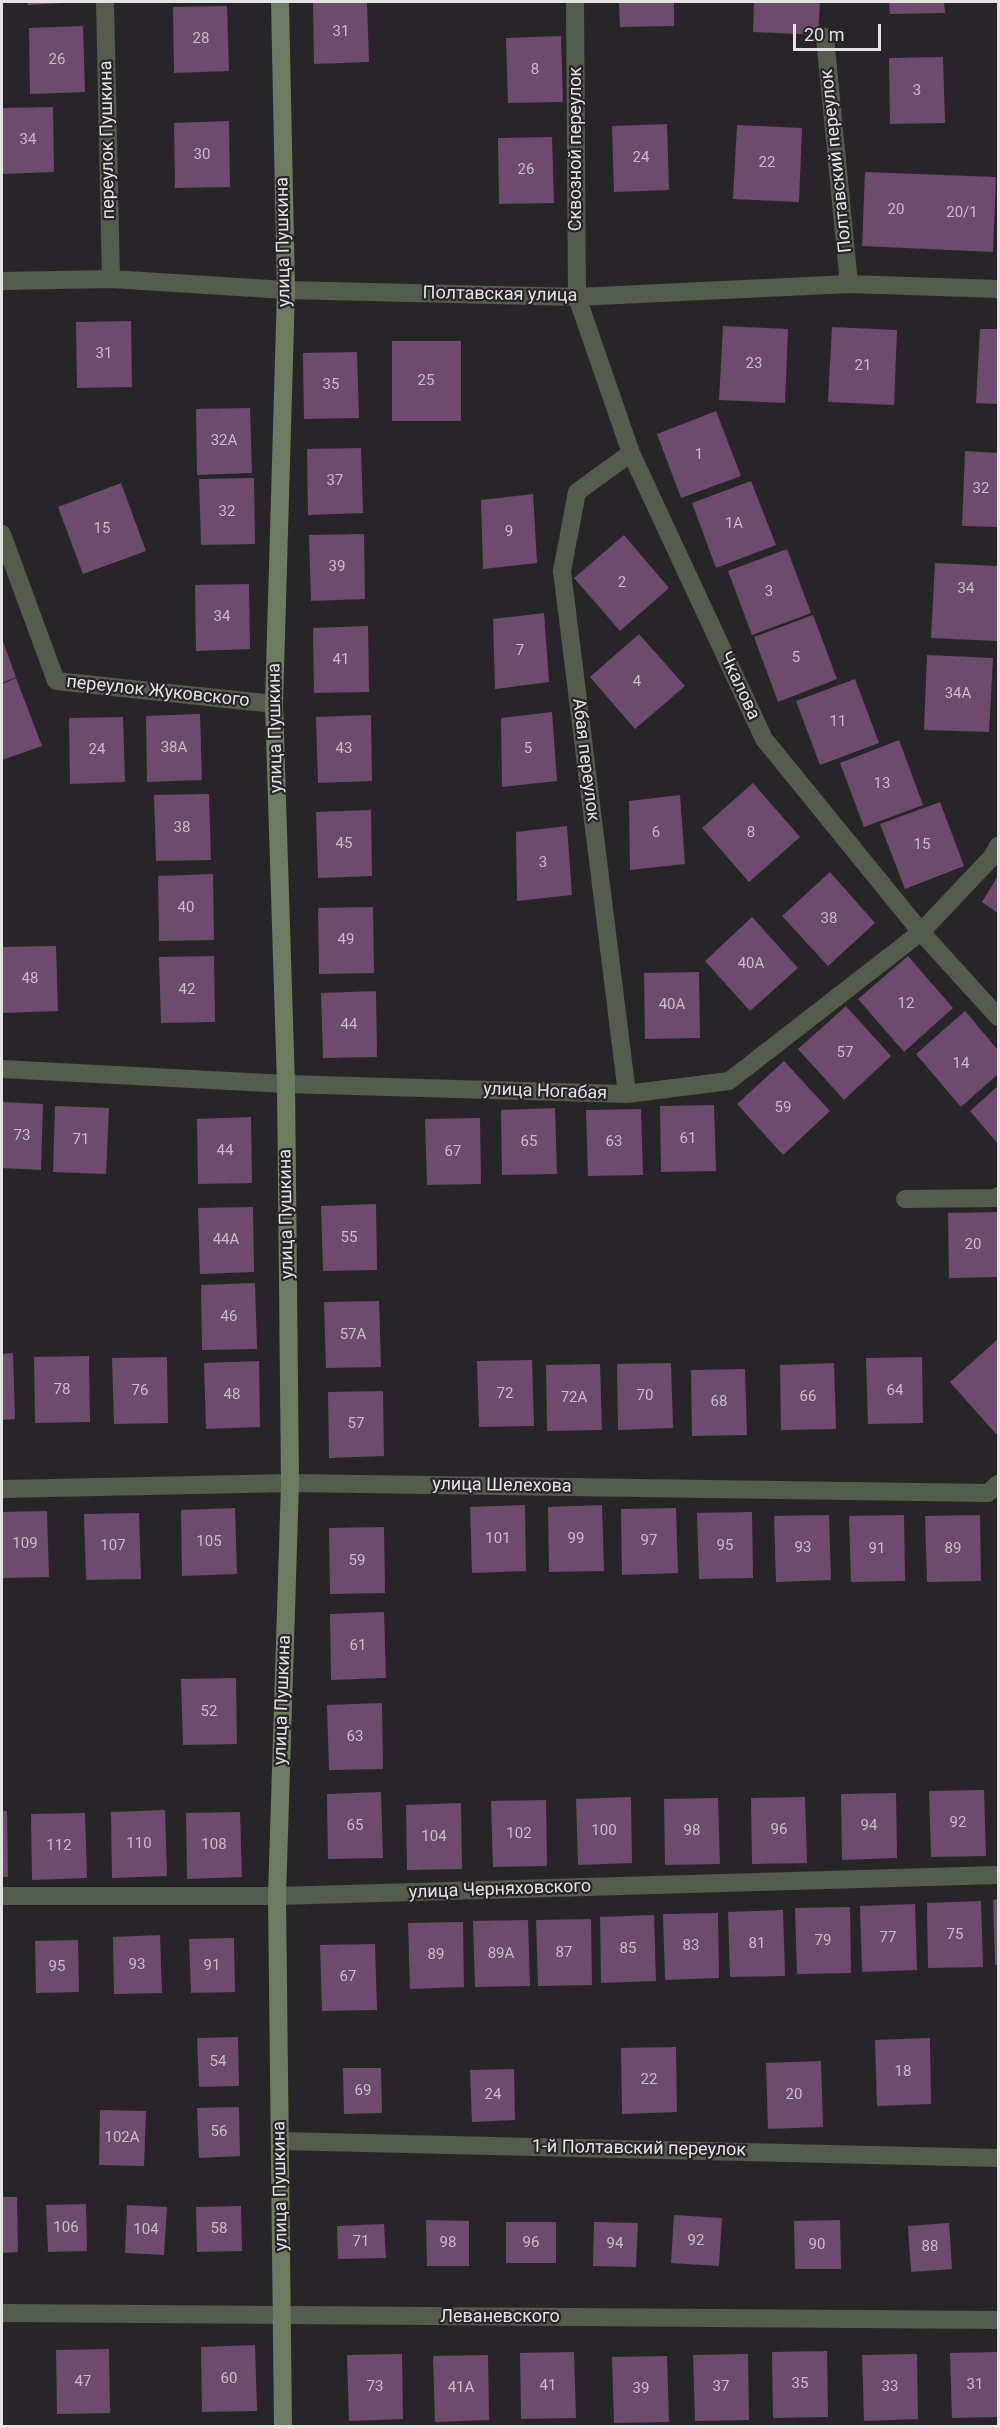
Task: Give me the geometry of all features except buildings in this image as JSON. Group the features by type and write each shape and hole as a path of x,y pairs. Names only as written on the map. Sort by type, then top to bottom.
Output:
{"street":[{"name":"переулок Пушкина","path":"105,2 111,279"},
{"name":"улица Пушкина","path":"280,2 286,290 273,705 286,1084 290,1483 277,1896 283,2427"},
{"name":"Сквозной переулок","path":"575,2 578,297"},
{"name":"Полтавский переулок","path":"825,37 849,285"},
{"name":"Полтавская улица","path":"2,281 111,279 286,290 578,297 849,285 999,289"},
{"name":"Чкалова","path":"578,297 631,453 764,739 921,932 999,1017"},
{"name":"Абая переулок","path":"627,1095 562,571 577,492 631,453"},
{"name":"переулок Жуковского","path":"2,534 56,681 273,705"},
{"name":"улица Ногабая","path":"2,1069 286,1084 627,1095 729,1081 921,932 992,858 999,846"},
{"path":"905,1199 996,1198 999,1196"},
{"name":"улица Шелехова","path":"2,1489 290,1483 988,1493 999,1484"},
{"name":"улица Черняховского","path":"2,1896 277,1896 999,1875"},
{"name":"1-й Полтавский переулок","path":"280,2140 999,2158"},
{"name":"Леваневского","path":"2,2313 999,2320"}]}
